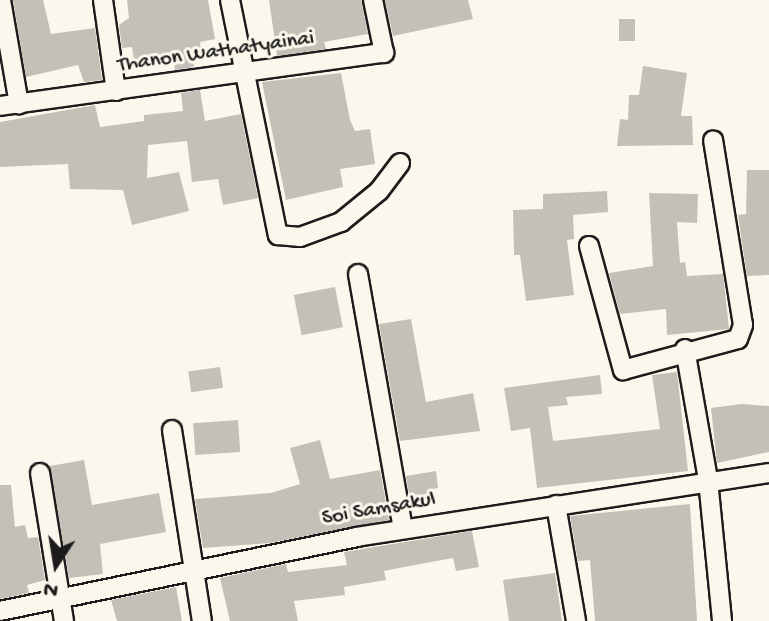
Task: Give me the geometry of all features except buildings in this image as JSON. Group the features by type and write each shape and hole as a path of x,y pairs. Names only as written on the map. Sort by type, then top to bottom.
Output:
{"street":[{"path":"1,0 9,105"},
{"path":"103,0 116,91"},
{"path":"230,0 242,73 278,235 300,237 341,222 379,191 400,163"},
{"name":"Thanon Wathatyainai","path":"9,105 384,53 373,0"},
{"path":"589,246 623,370 685,349 738,339 743,325 713,140"},
{"path":"358,274 403,529"},
{"path":"685,349 708,480 722,621"},
{"path":"172,430 191,570 202,621"},
{"path":"40,473 64,621"},
{"name":"Soi Samsakul","path":"0,611 403,529 769,473"},
{"path":"556,505 576,621"}]}
